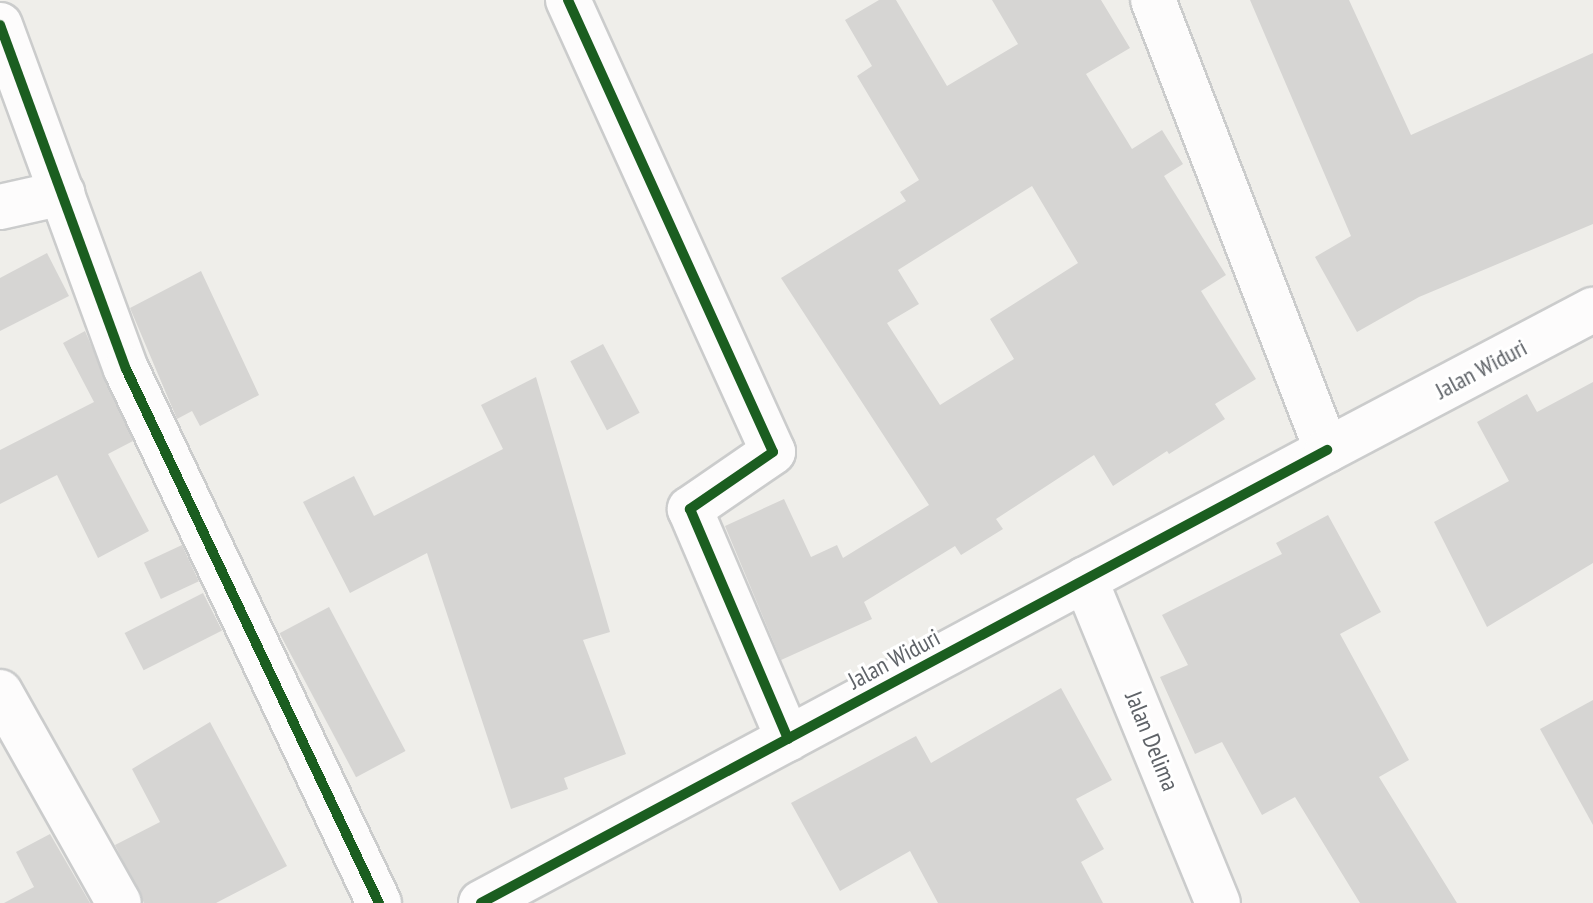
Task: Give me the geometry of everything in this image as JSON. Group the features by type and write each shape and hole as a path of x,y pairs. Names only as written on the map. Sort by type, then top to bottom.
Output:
{"street":[{"path":"568,0 773,452 690,509 788,739"},
{"path":"1153,0 1327,450"},
{"path":"0,25 126,369 379,903"},
{"path":"0,207 62,193"},
{"name":"Jalan Widuri","path":"481,903 1593,310"},
{"name":"Jalan Delima","path":"1085,579 1218,903"},
{"path":"0,692 119,903"}],"building":[{"path":"879,0 896,0 947,86 1018,44 992,0 1101,0 1130,48 1086,74 1132,149 1162,130 1183,164 1164,176 1226,275 1201,291 1256,379 1215,404 1225,419 1169,454 1167,451 1113,486 1094,455 996,519 1003,529 961,555 955,546 864,602 872,619 781,660 725,526 784,499 811,557 837,545 843,558 929,505 781,278 906,201 900,192 919,180 857,76 872,66 845,20","holes":["1032,186 1078,263 990,319 1014,359 940,405 887,323 919,304 898,270"]},
{"path":"1250,0 1349,0 1411,135 1593,53 1593,224 1419,297 1357,332 1315,257 1351,236"},
{"path":"47,253 69,296 0,331 0,278"},
{"path":"201,271 259,395 200,426 192,411 177,419 130,308"},
{"path":"85,331 133,441 108,454 149,531 98,558 57,475 0,504 0,450 94,402 63,343"},
{"path":"603,344 640,413 607,430 570,361"},
{"path":"536,377 610,632 583,640 626,754 564,778 568,789 511,809 427,553 350,593 303,502 354,476 374,516 503,449 481,405"},
{"path":"1593,382 1593,563 1487,627 1434,522 1509,481 1477,422 1527,394 1537,412"},
{"path":"1328,515 1381,612 1340,634 1409,760 1379,777 1457,903 1360,903 1295,797 1262,815 1222,742 1195,754 1160,677 1188,665 1162,615 1282,554 1276,543"},
{"path":"182,545 199,581 161,599 144,563"},
{"path":"203,593 222,630 144,670 125,633"},
{"path":"329,607 406,751 356,777 280,633"},
{"path":"1061,688 1112,780 1076,799 1104,849 1081,862 1103,903 938,903 910,851 840,891 791,803 916,736 931,763"},
{"path":"1593,700 1593,825 1540,729"},
{"path":"210,722 287,866 216,903 144,903 115,845 160,822 132,769"},
{"path":"50,834 90,903 4,903 34,887 16,852"}],"cycle path":[{"path":"568,0 773,452 690,509 788,739"},
{"path":"0,25 126,369 379,903"},
{"path":"481,903 1327,450"}]}
